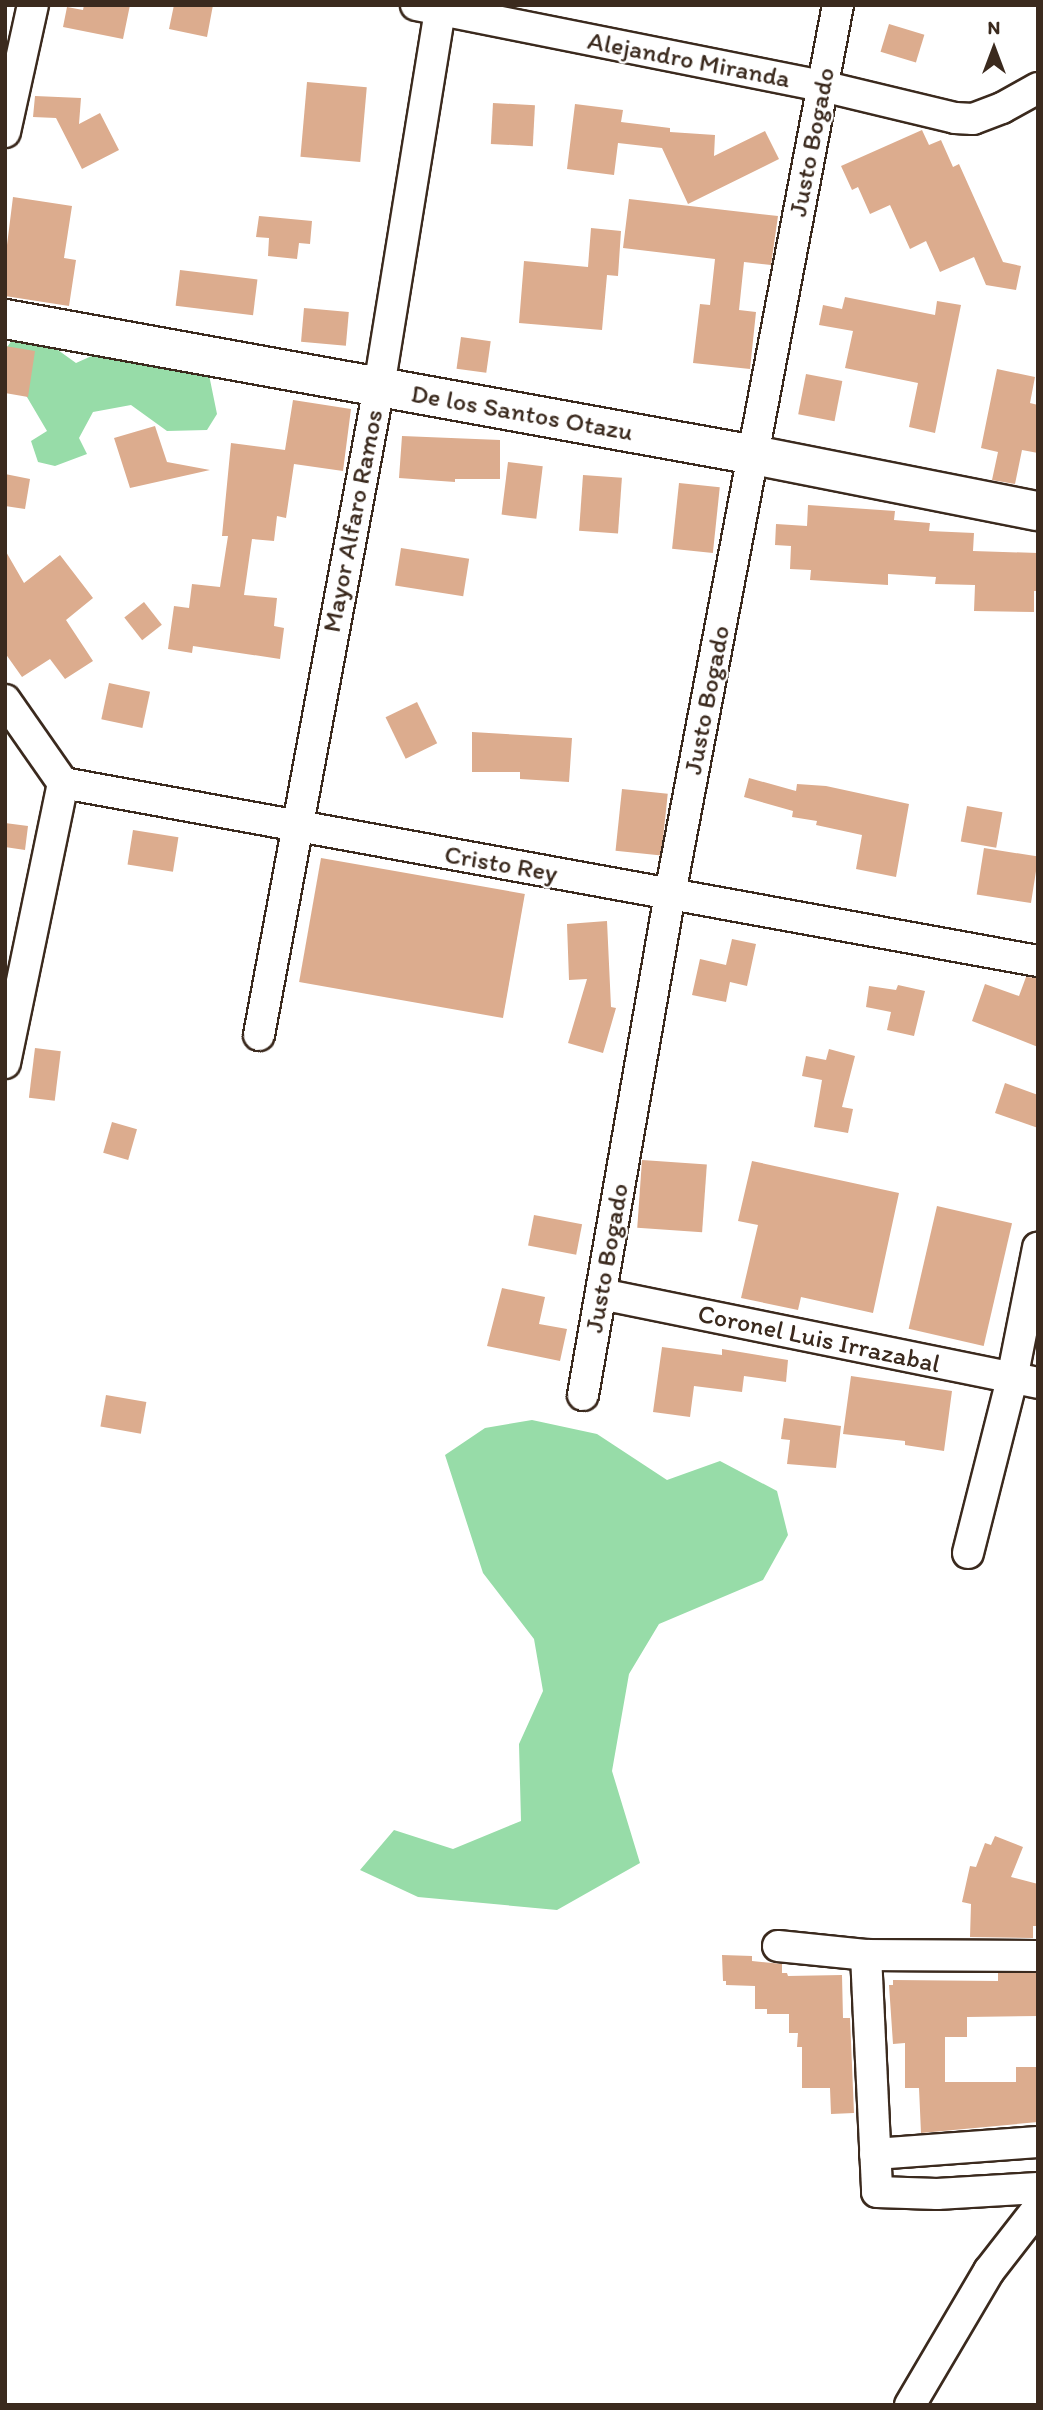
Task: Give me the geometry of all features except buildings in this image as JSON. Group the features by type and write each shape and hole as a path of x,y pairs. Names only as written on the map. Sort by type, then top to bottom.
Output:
{"street":[{"path":"5,132 33,5"},
{"name":"Justo Bogado","path":"583,1395 670,894 838,5"},
{"name":"Alejandro Miranda","path":"433,7 822,86 955,118 973,119 1002,108 1038,88"},
{"name":"Mayor Alfaro Ramos","path":"259,1035 295,827 379,387 433,7"},
{"name":"De los Santos Otazu","path":"5,319 754,455 1038,511"},
{"path":"5,700 63,783 5,1063"},
{"name":"Cristo Rey","path":"63,783 1038,961"},
{"path":"968,1553 1025,1381 1038,1248"},
{"name":"Coronel Luis Irrazabal","path":"601,1294 1025,1381"},
{"path":"778,1946 866,1955 1038,1956"},
{"path":"866,1955 877,2192 937,2194 1038,2188"},
{"path":"875,2154 1038,2142"},
{"path":"910,2405 989,2271 1038,2208"}],"green space":[{"path":"23,325 76,363 96,354 127,362 142,350 207,365 217,414 207,430 167,431 131,405 93,412 79,438 87,454 55,466 38,462 31,441 47,431 14,375 5,350"},
{"path":"532,1420 597,1434 667,1480 720,1461 777,1491 788,1535 763,1580 659,1624 629,1674 612,1771 640,1863 557,1910 418,1897 360,1870 394,1830 453,1849 521,1821 519,1744 543,1691 534,1639 483,1573 445,1455 485,1428"}]}
